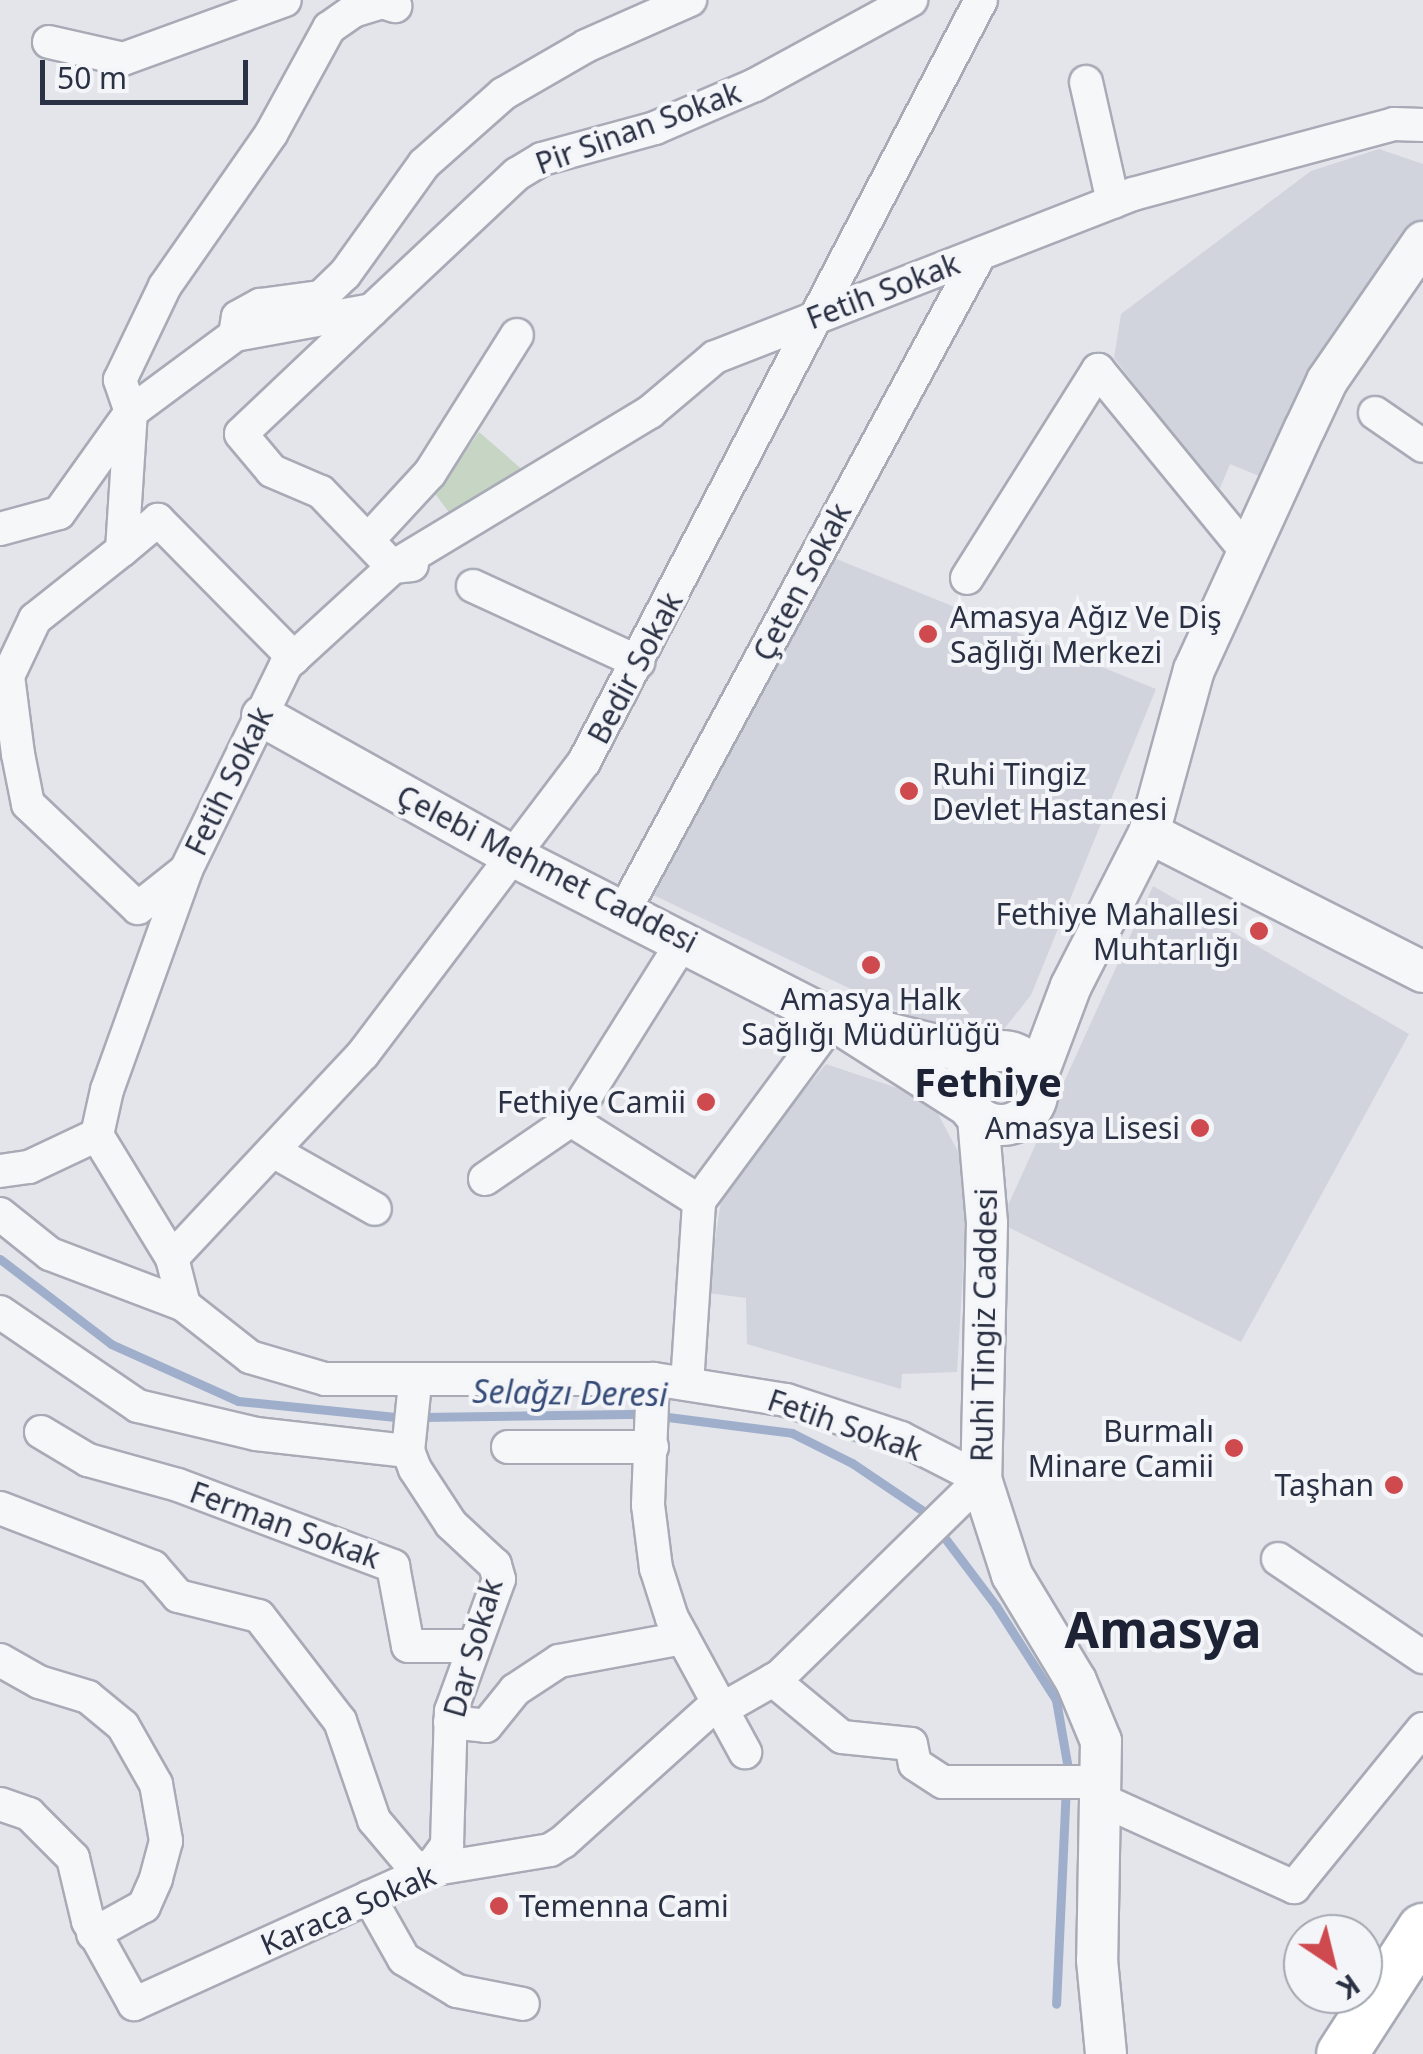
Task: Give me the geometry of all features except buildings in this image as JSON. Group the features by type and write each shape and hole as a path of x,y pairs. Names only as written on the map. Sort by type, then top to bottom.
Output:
{"main road":[{"path":"1342,2054 1423,1929"},
{"path":"1380,2054 1423,1989"}],"street":[{"path":"50,42 124,59 285,0"},
{"path":"235,335 238,318 260,306 321,296 345,274 424,164 503,94 586,46 690,0"},
{"name":"Pir Sinan Sokak","path":"370,539 320,492 272,471 241,434 517,174 542,158 655,128 755,85 911,0"},
{"name":"Bedir Sokak","path":"172,1258 363,1054 516,858 584,762 981,0"},
{"path":"122,550 131,412 120,380 165,286 271,134 330,28 375,4"},
{"path":"1086,82 1113,202"},
{"name":"Fetih Sokak","path":"97,1135 186,870 262,716 294,658 393,567 650,412 715,356 1113,202 1394,124 1423,125"},
{"path":"1071,986 966,1074 986,1116 1032,1108 1036,1079 1071,986 1149,834 1194,670 1328,381 1423,242"},
{"name":"Çeten Sokak","path":"624,912 980,254"},
{"path":"0,529 59,513 131,412 235,335 372,310"},
{"path":"426,563 393,567 370,539 430,473 517,336"},
{"path":"966,578 1098,370 1248,553"},
{"path":"1375,414 1423,446"},
{"path":"186,870 138,908 28,804 8,676 35,619 158,520 294,658"},
{"path":"473,586 638,662"},
{"name":"Çelebi Mehmet Caddesi","path":"262,716 516,858 684,940 833,1020 986,1116"},
{"path":"1149,834 1420,964"},
{"path":"485,1179 572,1120 684,940"},
{"path":"687,1384 699,1200 833,1020"},
{"name":"Çelebi Mehmet Caddesi","path":"833,1020 992,1054"},
{"path":"992,1054 1027,1062 1036,1079"},
{"name":"Ruhi Tingiz Caddesi","path":"986,1116 982,1479 1012,1575 1076,1681 1101,1741 1085,1786 1106,2054"},
{"path":"572,1120 699,1200"},
{"path":"0,1171 29,1168 97,1135 172,1258 184,1305"},
{"path":"273,1151 375,1209"},
{"name":"Fetih Sokak","path":"0,1214 50,1254 184,1305 250,1356 325,1379 414,1388 687,1384 786,1400 902,1438 982,1479"},
{"path":"0,1312 138,1406 256,1434 409,1444 414,1388"},
{"path":"652,1385 648,1505 656,1568 682,1638 745,1752"},
{"name":"Ferman Sokak","path":"41,1432 88,1460 178,1485 392,1566 408,1646 473,1646"},
{"path":"508,1448 652,1443"},
{"name":"Dar Sokak","path":"409,1444 451,1524 495,1565 499,1579 450,1722 448,1845 429,1870"},
{"name":"Karaca Sokak","path":"0,1804 30,1814 60,1839 73,1858 94,1934 134,2004 429,1870 550,1850 714,1706 724,1708 773,1680 982,1479"},
{"path":"0,1508 153,1566 178,1596 258,1616 340,1722 374,1820 412,1865 429,1870"},
{"path":"1278,1560 1423,1657"},
{"path":"450,1722 486,1726 515,1690 559,1662 682,1638"},
{"path":"0,1660 39,1682 88,1697 123,1726 156,1784 166,1841 156,1878 144,1906 94,1934"},
{"path":"773,1680 842,1737 911,1744 914,1764 943,1782 1085,1786 1294,1888 1423,1729"},
{"path":"369,1897 404,1959 456,1991 523,2004"}],"shaded area":[{"path":"1379,149 1423,164 1423,220 1308,384 1259,476 1230,464 1218,493 1114,358 1121,314 1311,171"},
{"name":"Ruhi Tingiz Devlet Hastanesi","path":"834,558 1156,689 1031,995 1004,1029 962,1042 647,892"},
{"name":"Amasya Lisesi","path":"1153,886 1409,1034 1241,1342 1000,1223"},
{"path":"826,1064 930,1099 969,1172 957,1372 902,1374 901,1389 747,1344 746,1298 707,1293 723,1188"}],"green space":[{"path":"479,432 524,471 451,515 436,495"}],"waterway":[{"name":"Selağzı Deresi","path":"0,1259 111,1344 238,1401 405,1418"},
{"name":"Selağzı Deresi","path":"420,1417 645,1414"},
{"name":"Selağzı Deresi","path":"660,1416 792,1433 852,1463 926,1513 996,1606 1056,1700 1067,1763 1056,2004"}],"place":[{"name":"Amasya Ağız Ve Diş Sağlığı Merkezi","path":"928,634"},
{"name":"Ruhi Tingiz Devlet Hastanesi","path":"909,791"},
{"name":"Fethiye Mahallesi Muhtarlığı","path":"1259,931"},
{"name":"Amasya Halk Sağlığı Müdürlüğü","path":"871,965"},
{"name":"Fethiye Camii","path":"706,1102"},
{"name":"Amasya Lisesi","path":"1200,1128"},
{"name":"Burmalı Minare Camii","path":"1234,1448"},
{"name":"Taşhan","path":"1394,1485"},
{"name":"Temenna Cami","path":"499,1906"}],"district":[{"name":"Fethiye","path":"988,1082"},
{"name":"Amasya","path":"1163,1630"}]}
